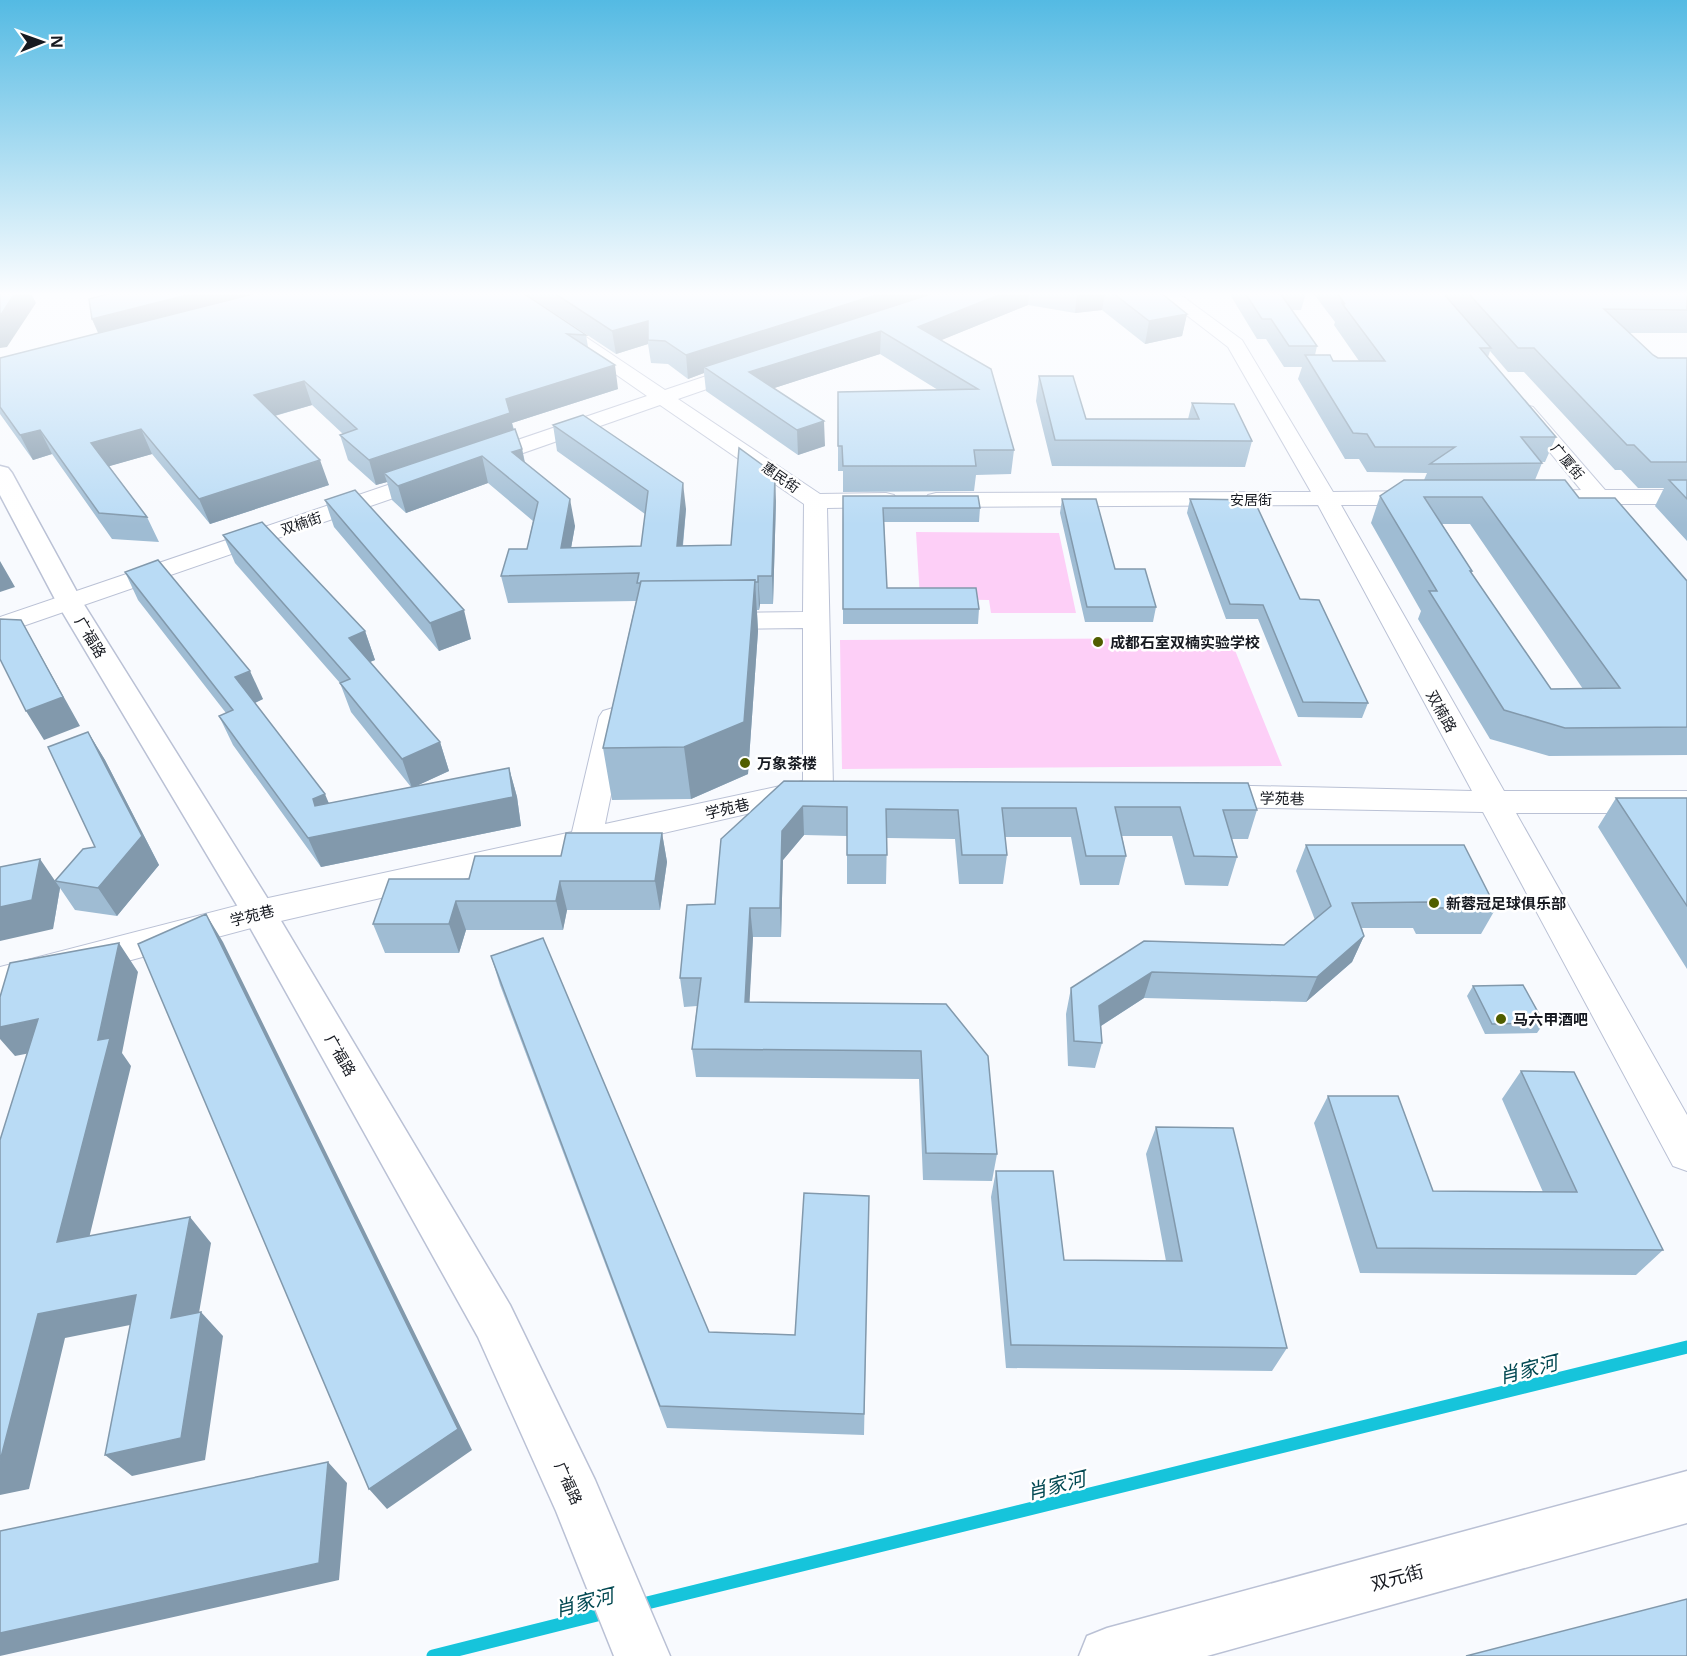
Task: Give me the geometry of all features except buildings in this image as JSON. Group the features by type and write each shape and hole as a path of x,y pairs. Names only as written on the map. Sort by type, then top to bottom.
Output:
{"street":[{"name":"惠民街","path":"625,370 815,501 816,620 830,788"},
{"name":"双楠街","path":"0,626 742,370"},
{"name":"双楠路","path":"1251,370 1326,498 1687,1153"},
{"name":"广厦街","path":"1510,391 1621,523"},
{"name":"广福路","path":"0,473 70,603 259,913 494,1321 577,1498 642,1656"},
{"path":"1516,498 1687,497"},
{"name":"安居街","path":"815,501 1445,498"},
{"path":"692,621 816,620"},
{"path":"586,840 619,690"},
{"name":"学苑巷","path":"0,981 259,913 830,788"},
{"name":"学苑巷","path":"1185,796 1492,802 1687,802"},
{"name":"双元街","path":"1107,1656 1687,1497"}],"shaded area":[{"path":"916,532 1059,533 1076,613 991,613 989,600 920,599"},
{"path":"1230,638 1282,766 842,769 840,640"}],"waterway":[{"name":"肖家河","path":"639,1605 1687,1347"},
{"name":"肖家河","path":"433,1656 609,1612"}],"place":[{"name":"成都石室双楠实验学校","path":"1098,642"},
{"name":"万象茶楼","path":"745,763"},
{"name":"新蓉冠足球俱乐部","path":"1434,903"},
{"name":"马六甲酒吧","path":"1501,1019"}]}
